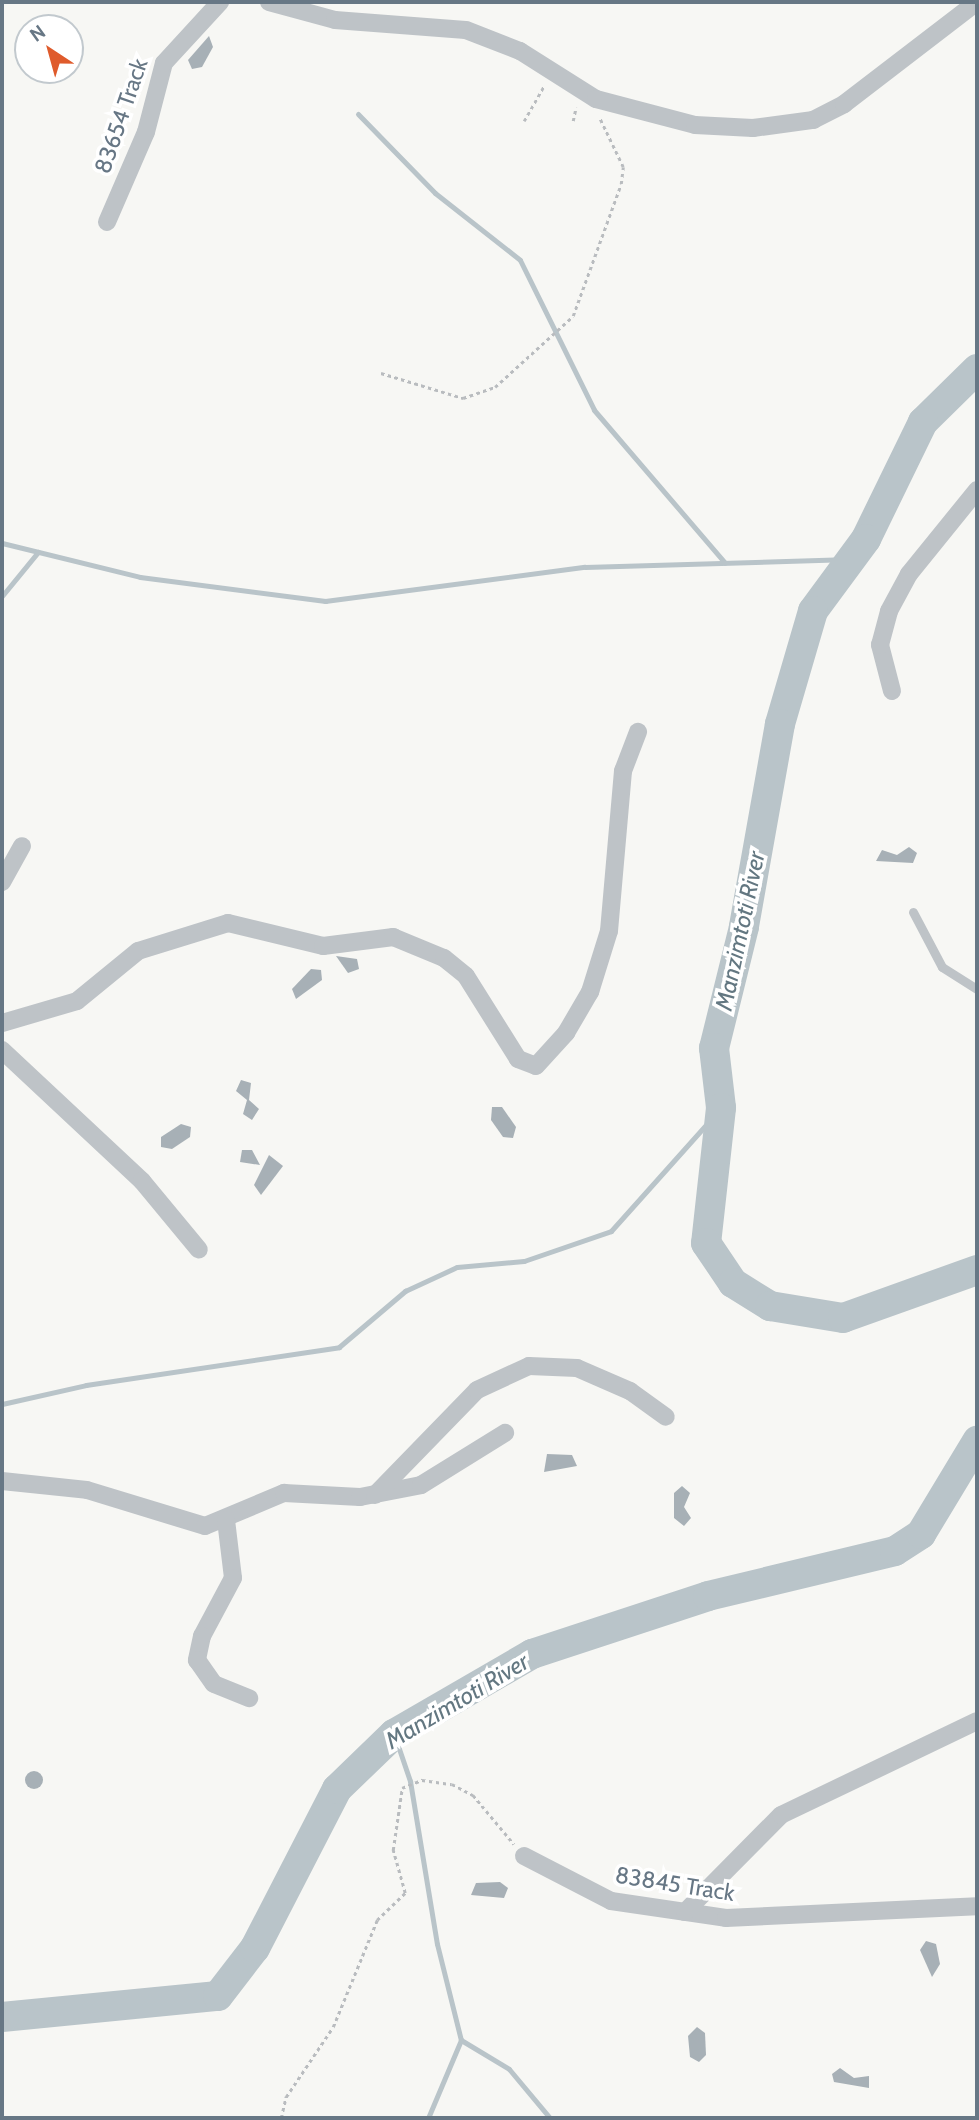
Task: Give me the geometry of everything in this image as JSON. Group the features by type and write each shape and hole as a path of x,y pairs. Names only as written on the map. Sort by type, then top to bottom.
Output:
{"street":[{"name":"83654 Track","path":"107,222 146,132 164,63 220,2"},
{"path":"270,2 335,20 466,30 546,65 588,95 695,125 753,128 813,120 844,104 977,2"},
{"path":"892,691 880,645 889,611 909,574 977,490"},
{"path":"2,1023 77,1001 138,951 228,923 323,946 393,936 444,958 466,976 519,1059 536,1066 560,1041 590,992 605,943 617,888 623,771 638,732"},
{"path":"2,883 22,846"},
{"path":"2,1051 142,1181 199,1250"},
{"path":"375,1495 477,1390 529,1366 577,1368 629,1391 666,1417"},
{"path":"2,1481 88,1490 189,1525 226,1520 284,1493 375,1495 437,1480 505,1433"},
{"path":"226,1520 233,1578 202,1636 197,1660 214,1684 249,1698"},
{"path":"685,1912 780,1815 977,1721"},
{"name":"83845 Track","path":"524,1856 611,1901 685,1912 755,1919 977,1906"}],"lane":[{"path":"913,912 942,967 977,989"}],"path":[{"path":"524,121 544,87 546,65"},
{"path":"381,373 463,398 495,387 573,316 604,243 623,167 588,95"},
{"path":"281,2118 286,2098 333,2027 377,1920 405,1893 393,1850 402,1788 410,1781 441,1780 474,1795 524,1856"}],"building":[{"path":"209,36 213,47 202,67 192,69 188,60"},
{"path":"909,847 917,853 913,863 876,861 882,850 897,855"},
{"path":"336,956 357,959 359,969 348,973"},
{"path":"311,969 321,970 322,980 296,999 292,989"},
{"path":"241,1080 251,1083 249,1100 259,1109 252,1120 243,1114 247,1100 236,1091"},
{"path":"492,1107 502,1107 516,1127 513,1138 503,1137 491,1120"},
{"path":"181,1124 191,1127 190,1137 172,1149 161,1147 161,1137"},
{"path":"242,1150 252,1150 260,1165 240,1162"},
{"path":"269,1155 283,1166 261,1195 254,1185"},
{"path":"547,1454 572,1455 577,1466 544,1472"},
{"path":"682,1486 690,1493 684,1507 691,1518 684,1526 674,1518 674,1493"},
{"path":"34,1771 40,1774 43,1780 40,1786 34,1789 28,1786 25,1780 28,1774"},
{"path":"500,1882 508,1888 504,1898 471,1895 476,1883"},
{"path":"926,1941 936,1944 940,1964 932,1977 920,1950"},
{"path":"697,2027 705,2033 706,2055 699,2062 690,2057 688,2036"},
{"path":"840,2068 854,2078 869,2076 869,2088 834,2082 832,2074"}],"waterway":[{"path":"358,114 435,193 520,260 594,410 725,563"},
{"name":"Manzimtoti River","path":"977,369 923,422 866,539 813,611 780,724 744,927 714,1048 721,1108 706,1243 733,1283 770,1306 843,1318 977,1270"},
{"path":"2,543 140,577 325,601 585,567 851,559"},
{"path":"2,596 38,552"},
{"path":"2,1404 86,1385 339,1347 405,1291 457,1267 524,1261 611,1231 721,1108"},
{"name":"Manzimtoti River","path":"2,2017 218,1996 255,1948 337,1789 394,1734 532,1654 708,1596 895,1551 921,1534 977,1441"},
{"path":"394,1734 410,1781 437,1944 461,2040 509,2069 550,2118"},
{"path":"428,2118 461,2040"}]}
